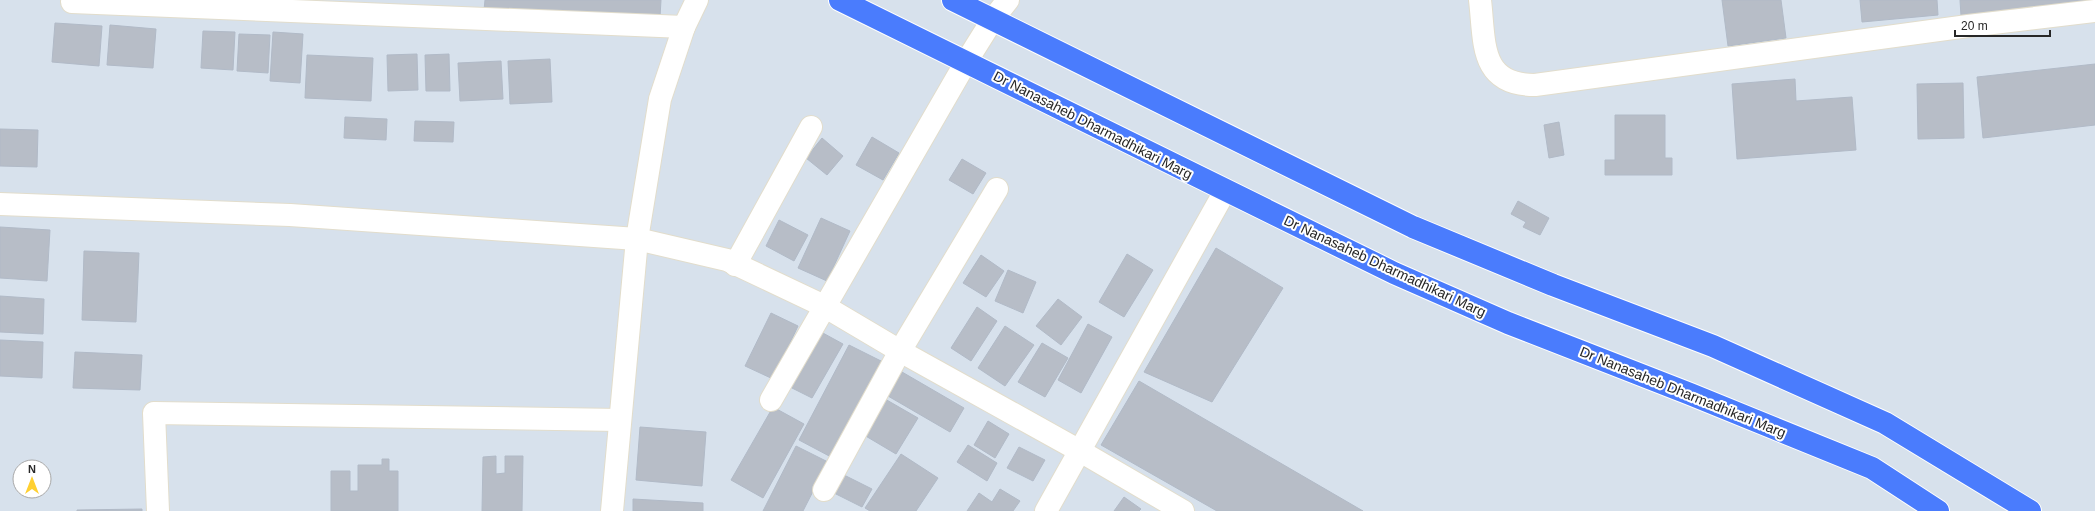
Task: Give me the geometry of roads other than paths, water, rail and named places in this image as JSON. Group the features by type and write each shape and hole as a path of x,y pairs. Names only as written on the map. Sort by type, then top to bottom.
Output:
{"main road":[{"name":"Dr Nanasaheb Dharmadhikari Marg","path":"840,0 1394,273 1508,323 1690,394 1872,468 1938,511"},
{"path":"953,0 1413,226 1553,285 1713,346 1886,423 2030,511"}],"street":[{"path":"612,511 637,239 660,99 684,27 697,0"},
{"path":"770,400 966,62 993,19 1008,0"},
{"path":"1480,0 1487,57 1495,70 1504,78 1519,85 1535,85 1968,26 2095,11"},
{"path":"72,2 684,27"},
{"path":"735,265 811,127"},
{"path":"824,490 900,351 998,189"},
{"path":"1046,511 1225,191"},
{"path":"0,204 290,216 637,239 727,260 824,306 900,351 1080,451 1170,508"},
{"path":"158,511 154,412 620,420"}]}
